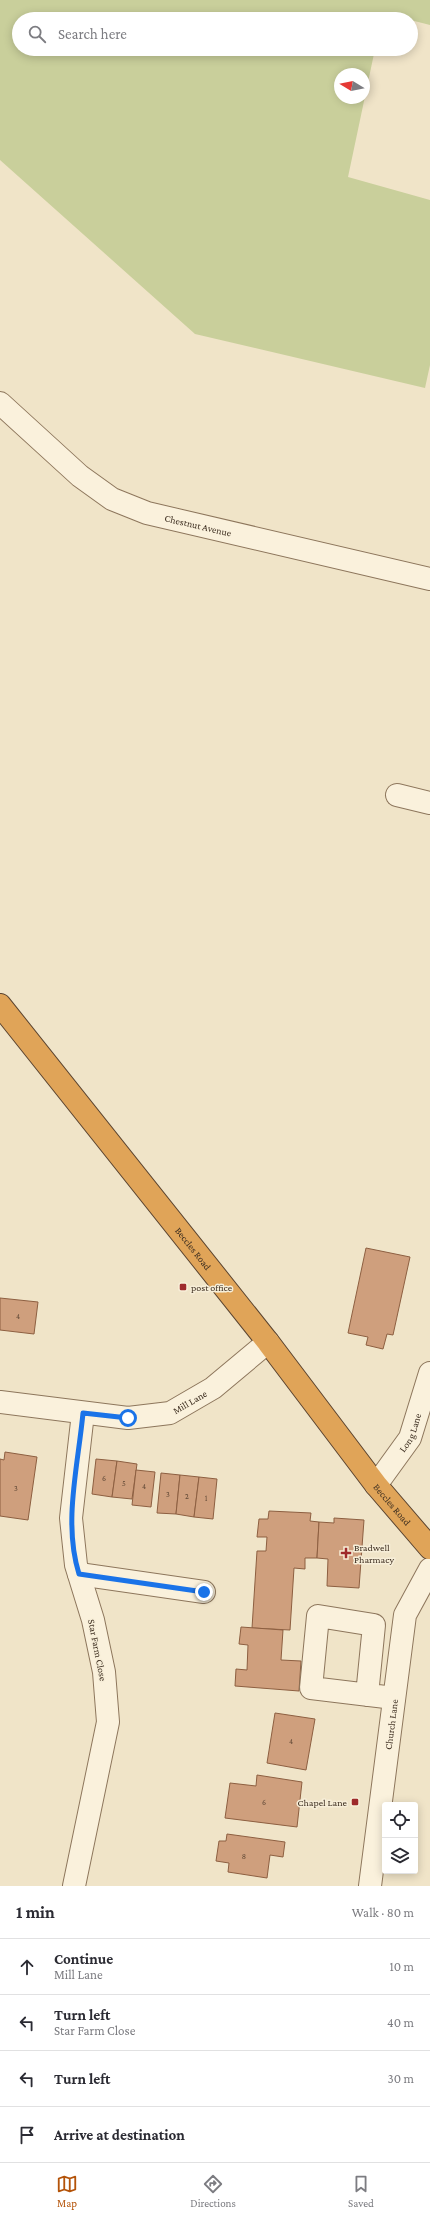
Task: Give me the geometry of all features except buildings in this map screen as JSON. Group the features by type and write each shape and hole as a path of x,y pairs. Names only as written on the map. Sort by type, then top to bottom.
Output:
{"highway":[{"name":"Beccles Road","path":"0,1005 268,1342 376,1485 430,1548"}],"street":[{"name":"Chestnut Avenue","path":"0,403 80,476 112,499 147,513 430,579"},
{"path":"397,795 430,803"},
{"name":"Mill Lane","path":"0,1402 128,1418 170,1413 213,1388 268,1342"},
{"name":"Long Lane","path":"376,1485 410,1438 430,1373"},
{"name":"Star Farm Close","path":"74,1886 108,1722 104,1672 93,1620 76,1565 71,1518 83,1413"},
{"name":"Church Lane","path":"370,1886 404,1615 430,1569"},
{"path":"79,1574 204,1592"},
{"path":"367,1695 394,1698"}],"green space":[{"path":"0,0 430,0 430,25 418,22 418,12 12,12 12,56 374,56 370,73 370,68 334,68 334,104 363,104 348,177 430,200 430,365 425,388 195,334 0,160"}],"place":[{"name":"post office","path":"183,1287"},
{"name":"Bradwell Pharmacy","path":"346,1553"},
{"name":"Chapel Lane","path":"355,1802"}],"route":[{"path":"128,1418 83,1413 71,1518 76,1565 79,1574 204,1592"}]}
